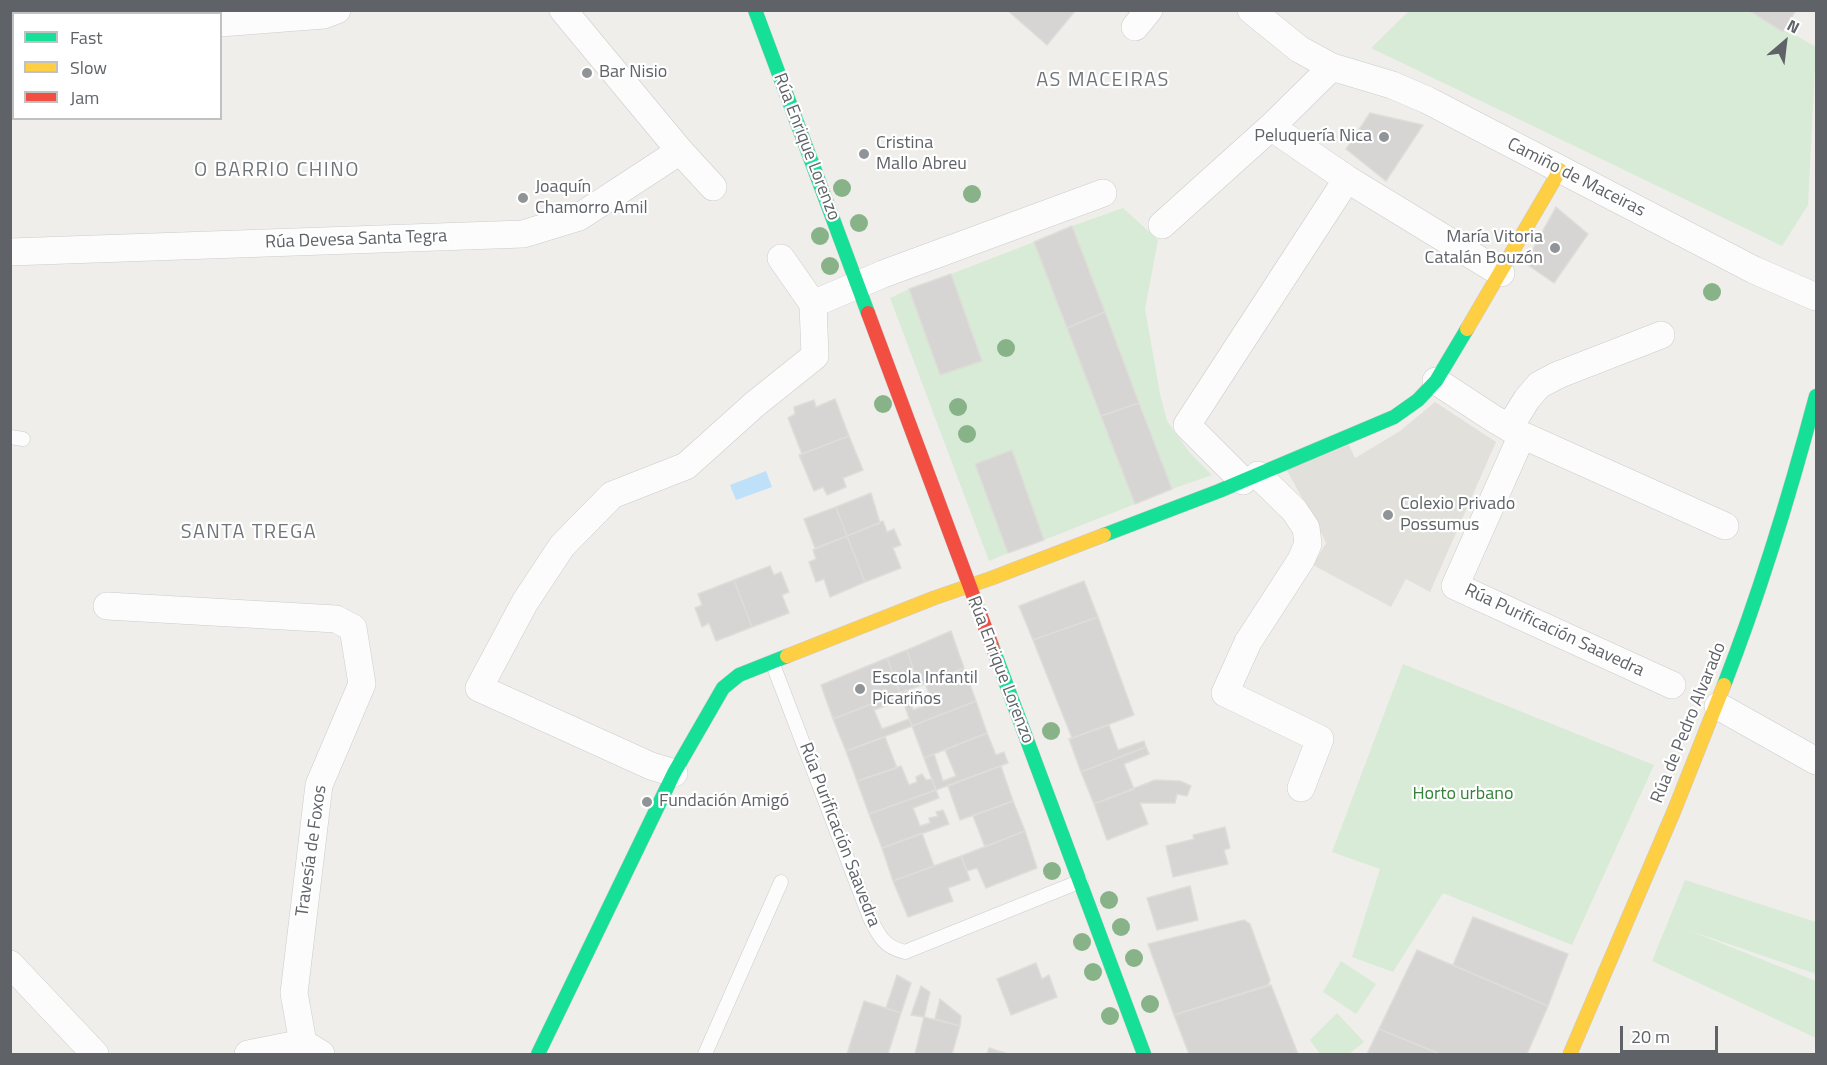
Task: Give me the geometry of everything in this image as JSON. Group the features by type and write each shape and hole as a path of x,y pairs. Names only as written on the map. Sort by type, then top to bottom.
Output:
{"street":[{"path":"222,23 324,15 337,10"},
{"path":"563,10 680,151 713,187"},
{"name":"Rúa Enrique Lorenzo","path":"755,10 1144,1054"},
{"name":"Camiño de Maceiras","path":"1251,10 1299,49 1332,67 1392,85 1427,100 1754,270 1816,297"},
{"path":"1162,225 1271,127 1332,67"},
{"path":"1271,127 1347,179 1501,273"},
{"name":"Rúa Devesa Santa Tegra","path":"10,252 523,234 579,216 680,151"},
{"path":"538,1054 674,773 723,688 739,675 1251,478 1394,417 1418,400 1436,381 1560,170"},
{"path":"1301,788 1320,739 1225,693 1248,642 1301,561 1308,544 1306,528 1294,510 1187,425 1347,179"},
{"path":"813,304 858,284 1103,193"},
{"path":"674,773 651,766 479,688 525,603 562,546 612,495 686,466 754,404 815,356 813,304 781,258"},
{"name":"Rúa Purificación Saavedra","path":"1661,335 1558,375 1539,385 1527,399 1455,586 1671,686"},
{"path":"1436,381 1515,431 1725,526"},
{"name":"Rúa de Pedro Alvarado","path":"1570,1054 1718,706 1782,524 1816,396"},
{"name":"Travesía de Foxos","path":"106,606 336,619 353,628 362,684 319,785 294,993 312,1049 248,1054"},
{"path":"1718,706 1816,761"},
{"path":"10,964 95,1054"}],"lane":[{"name":"Rúa Purificación Saavedra","path":"772,662 870,918 879,936 892,949 905,952 1081,881"},
{"path":"705,1054 781,882"}],"shaded area":[{"name":"Colexio Privado Possumus","path":"1435,402 1496,442 1430,592 1406,579 1391,607 1313,565 1326,543 1286,469 1349,445 1355,458 1400,431"}],"green space":[{"path":"1409,11 1754,11 1816,47 1808,205 1782,246 1371,48"},
{"path":"1123,208 1158,240 1145,309 1167,421 1190,453 1212,475 1172,489 1072,226"},
{"path":"1034,242 1135,504 1044,540 1011,450 975,464 1008,553 989,561 890,298 909,289 940,375 981,361 951,274"},
{"name":"Horto urbano","path":"1403,664 1654,765 1572,945 1443,893 1393,972 1352,957 1380,869 1332,852"},
{"path":"1685,880 1816,922 1816,974 1688,930 1816,981 1816,1038 1652,961"},
{"path":"1341,961 1376,984 1356,1014 1323,992"},
{"path":"1337,1013 1364,1042 1349,1054 1320,1054 1310,1040"}],"water":[{"path":"766,471 772,487 736,500 730,485"}],"building":[{"path":"1007,10 1076,10 1047,45"},
{"path":"1748,10 1796,10 1783,32"},
{"name":"Peluquería Nica","path":"1370,113 1423,125 1386,181 1346,149"},
{"name":"María Vitoria Catalán Bouzón","path":"1556,207 1588,234 1554,283 1525,263"},
{"path":"1072,226 1105,312 1067,328 1034,242"},
{"path":"951,274 982,361 940,375 909,289"},
{"path":"1105,312 1139,403 1101,416 1067,328"},
{"path":"835,399 849,436 802,454 788,418 795,414 794,407 814,400 816,407"},
{"path":"1139,403 1172,489 1135,504 1101,416"},
{"path":"849,436 863,470 843,478 846,487 827,495 823,487 814,491 799,455"},
{"path":"1012,450 1044,540 1008,553 975,464"},
{"path":"871,493 880,523 847,536 836,507"},
{"path":"836,507 847,536 815,548 804,519"},
{"path":"883,521 887,532 894,529 901,545 893,548 901,568 865,582 847,536"},
{"path":"847,536 865,582 830,597 824,579 816,582 809,562 816,559 813,550"},
{"path":"770,566 774,575 781,572 789,592 782,595 789,613 752,627 734,580"},
{"path":"734,580 752,627 716,641 709,623 702,627 695,608 702,605 698,594"},
{"path":"1084,581 1098,617 1033,640 1019,606"},
{"path":"1098,617 1134,715 1072,738 1033,640"},
{"path":"951,631 964,668 919,686 907,650"},
{"path":"907,650 919,686 900,693 887,658"},
{"name":"Escola Infantil Picariños","path":"887,658 900,693 833,719 821,685"},
{"path":"964,668 976,701 912,726 900,693 906,690 913,710 933,703 925,683"},
{"path":"900,693 902,700 874,710 882,729 909,719 912,726 846,751 833,719"},
{"path":"976,701 987,733 924,758 912,726"},
{"path":"1109,725 1118,750 1144,741 1146,747 1081,772 1069,739"},
{"path":"987,733 996,755 1004,752 1008,763 936,790 924,758 934,754 943,781 956,776 945,750"},
{"path":"885,737 897,768 857,781 846,751"},
{"path":"1146,747 1149,754 1124,764 1134,789 1094,804 1081,772"},
{"path":"901,766 909,785 917,782 916,777 922,774 926,780 932,779 936,790 869,814 857,781"},
{"path":"1001,766 1013,801 960,820 948,786"},
{"path":"1155,780 1180,781 1191,786 1187,796 1177,794 1175,803 1140,803 1148,824 1107,840 1094,804"},
{"path":"936,790 939,798 913,808 920,826 930,823 929,818 938,816 936,812 943,810 949,824 882,848 869,814"},
{"path":"1013,801 1025,831 985,847 973,816"},
{"path":"1225,827 1230,848 1224,850 1228,864 1173,877 1166,846 1194,839 1193,835"},
{"path":"1025,831 1037,868 986,888 977,868 967,871 961,856"},
{"path":"922,833 934,866 893,881 882,848"},
{"path":"961,856 970,880 948,888 953,901 908,917 893,881"},
{"path":"1190,886 1198,920 1157,930 1147,898"},
{"path":"1473,917 1568,954 1548,1006 1453,965"},
{"path":"1244,920 1250,924 1270,980 1268,985 1174,1015 1148,944"},
{"path":"1417,950 1548,1006 1527,1054 1440,1054 1379,1029"},
{"path":"1036,963 1042,979 1049,975 1057,997 1011,1015 997,979"},
{"path":"897,975 911,983 901,1013 886,1008"},
{"path":"1271,985 1298,1054 1189,1054 1174,1015"},
{"path":"921,986 930,992 924,1017 911,1015"},
{"path":"940,999 961,1016 960,1026 935,1019"},
{"path":"864,1001 901,1013 888,1054 847,1054"},
{"path":"924,1017 960,1026 952,1054 915,1054"},
{"path":"1379,1029 1440,1054 1367,1054"},
{"path":"989,1048 1008,1054 987,1054"}],"traffic: fast":[{"path":"755,10 868,313"},
{"path":"1104,535 1219,491 1394,417 1418,400 1436,381 1467,329"},
{"path":"1724,685 1774,542 1816,396"},
{"path":"992,646 1144,1054"},
{"path":"538,1054 674,773 723,688 739,675 787,656"}],"traffic: slow":[{"path":"1467,329 1560,170"},
{"path":"787,656 1104,535"},
{"path":"1570,1054 1674,811 1724,685"}],"traffic: jam":[{"path":"868,313 992,646"}],"place":[{"name":"Bar Nisio","path":"587,73"},
{"name":"Peluquería Nica","path":"1384,137"},
{"name":"Cristina Mallo Abreu","path":"864,154"},
{"name":"Joaquín Chamorro Amil","path":"523,198"},
{"name":"María Vitoria Catalán Bouzón","path":"1555,248"},
{"name":"Colexio Privado Possumus","path":"1388,515"},
{"name":"Escola Infantil Picariños","path":"860,689"},
{"name":"Fundación Amigó","path":"647,802"}],"district":[{"name":"AS MACEIRAS","path":"1103,81"},
{"name":"O BARRIO CHINO","path":"277,171"},
{"name":"SANTA TREGA","path":"249,533"}]}
